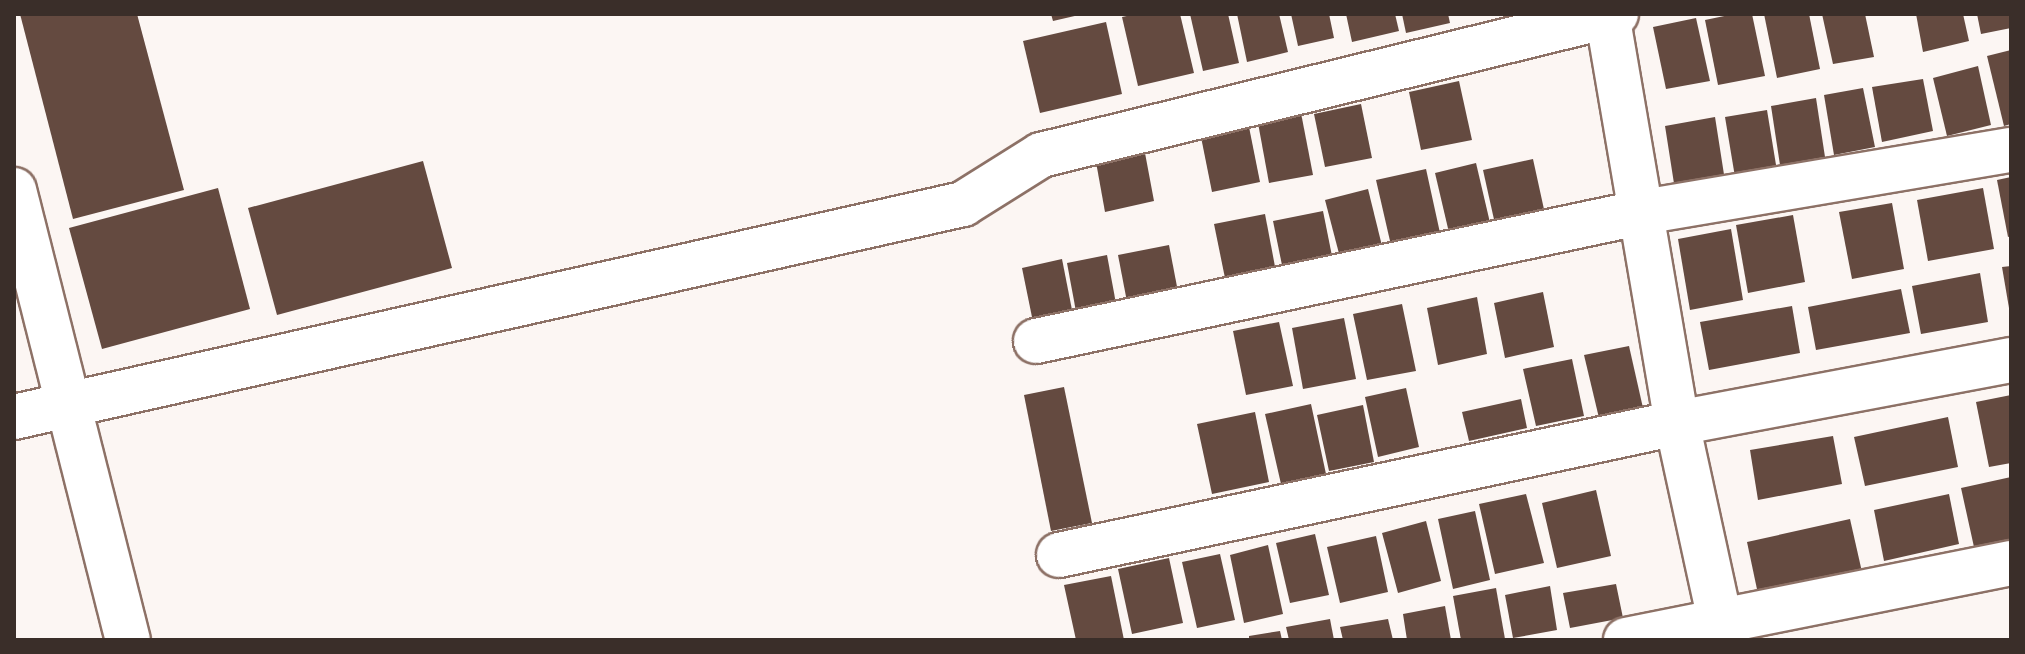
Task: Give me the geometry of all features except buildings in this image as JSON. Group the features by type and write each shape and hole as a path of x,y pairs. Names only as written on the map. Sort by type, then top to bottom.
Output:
{"street":[{"path":"14,417 963,204 1041,155 1610,15 1677,423 1720,621"},
{"path":"1036,341 1643,212 2011,150"},
{"path":"14,190 128,640"},
{"path":"1059,555 1677,423 2011,360"},
{"path":"1626,640 2011,563"}]}
